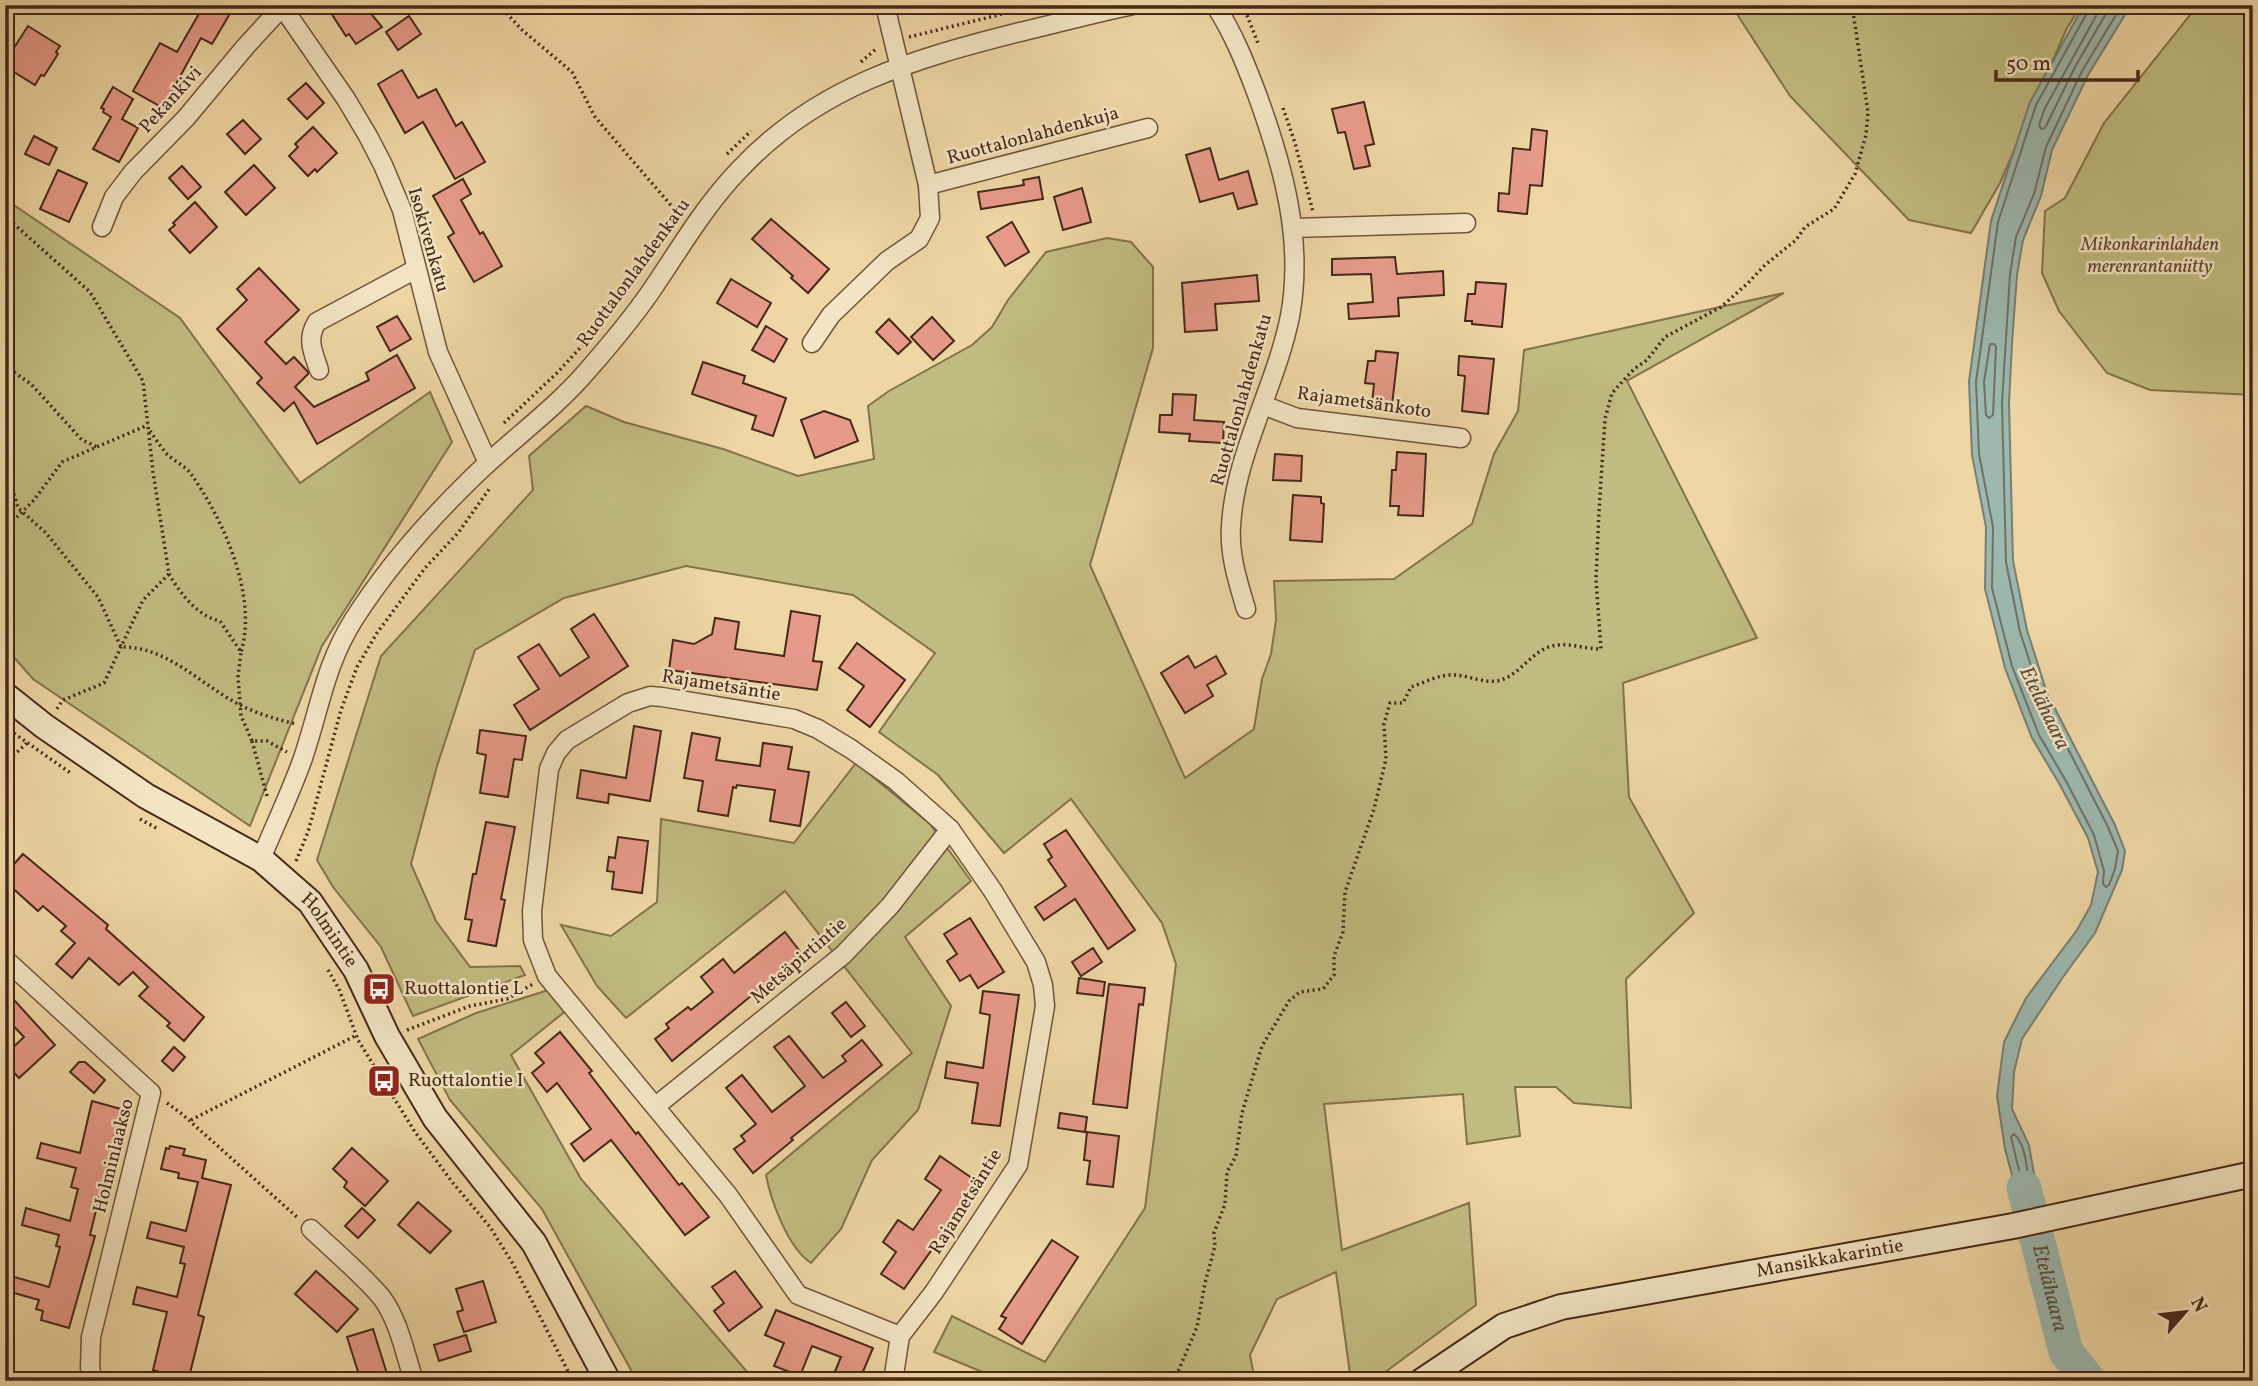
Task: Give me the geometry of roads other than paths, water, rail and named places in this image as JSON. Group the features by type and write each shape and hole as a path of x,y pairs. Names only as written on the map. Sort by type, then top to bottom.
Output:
{"street":[{"path":"812,343 831,315 887,261 919,239 930,218 928,185 885,5"},
{"name":"Ruottalonlahdenkatu","path":"1215,5 1239,48 1273,138 1287,190 1293,228 1290,313 1275,371 1246,452 1231,526 1232,562 1247,609"},
{"name":"Pekankivi","path":"102,227 114,197 133,172 186,118 282,6"},
{"name":"Isokivenkatu","path":"282,6 368,136 401,209 438,352 488,463"},
{"name":"Ruottalonlahdenkatu","path":"261,859 303,758 334,654 354,619 413,542 488,463 586,373 647,296 695,225 738,171 780,132 841,93 900,65 955,48 1123,6"},
{"name":"Ruottalonlahdenkuja","path":"928,185 1148,128"},
{"path":"1293,228 1466,223"},
{"path":"319,369 311,346 311,331 317,323 416,269"},
{"name":"Rajametsänkoto","path":"1263,405 1297,418 1461,438"},
{"name":"Holmintie","path":"5,695 35,735 261,859 310,902 350,960 387,1035 435,1118 534,1243 608,1381"},
{"name":"Rajametsäntie","path":"893,1381 900,1336 934,1292 1018,1165 1045,1006 1044,985 1036,962 993,891 950,830 896,781 851,749 818,729 794,719 662,697 638,699 567,740 556,753 549,769 531,911 533,940 547,976 728,1195 798,1295 900,1336"},
{"name":"Metsäpirtintie","path":"656,1106 843,956 890,906 950,830"},
{"name":"Holminlaakso","path":"5,963 7,961 151,1093 91,1337 90,1368 93,1381"},
{"name":"Mansikkakarintie","path":"1422,1381 1504,1326 1561,1307 2013,1226 2253,1174"},
{"path":"310,1228 381,1298 390,1312 414,1381"}],"water":[{"path":"2084,5 2131,5 2088,75 2052,150 2041,196 2023,240 2017,275 2009,403 2013,561 2027,630 2047,693 2115,825 2125,851 2122,870 2095,933 2022,1039 2014,1072 2012,1109 2029,1145 2040,1209 2022,1212 2005,1149 1997,1096 2004,1042 2026,998 2077,930 2091,905 2098,872 2088,838 2032,738 2005,668 1985,589 1986,527 1972,455 1969,381 1991,221 2030,102"}],"waterway":[{"name":"Etelähaara","path":"2024,1188 2066,1352 2089,1381"}],"place":[{"name":"Ruottalontie L","path":"379,989"},
{"name":"Ruottalontie I","path":"384,1081"}],"park label":[{"name":"Mikonkarinlahden merenrantaniitty","path":"2150,256"}]}
